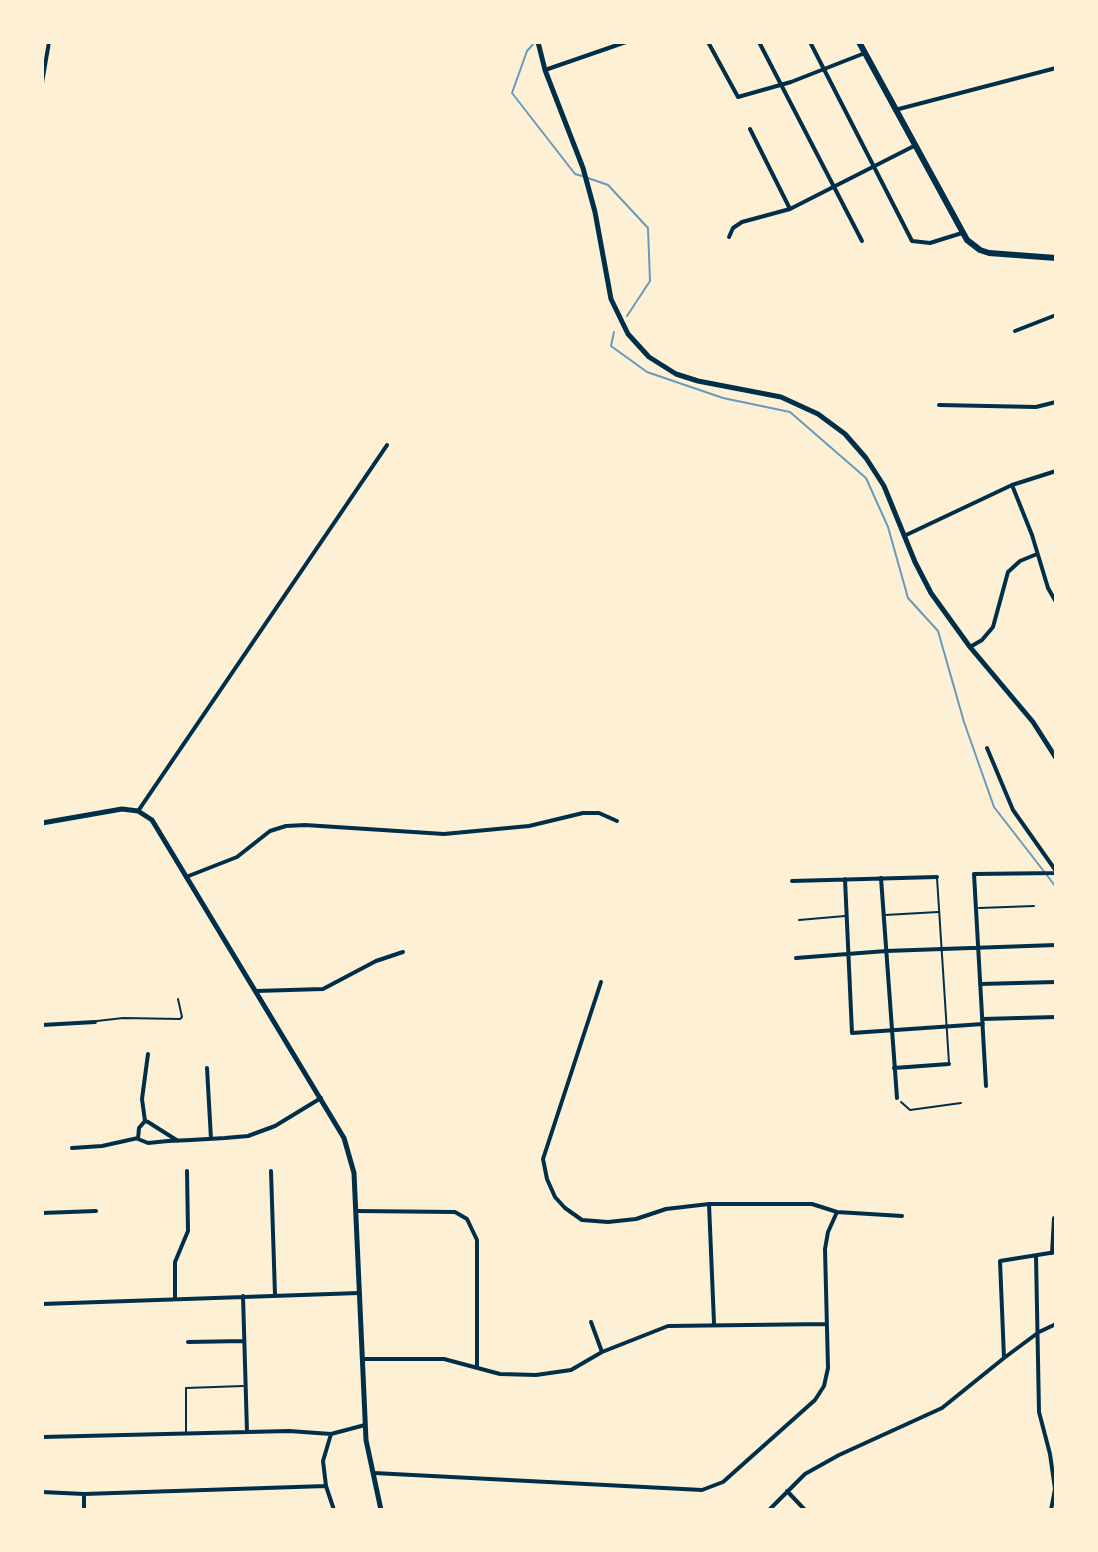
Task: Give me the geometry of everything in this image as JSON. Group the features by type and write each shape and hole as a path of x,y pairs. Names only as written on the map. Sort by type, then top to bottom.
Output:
{"main road":[{"path":"859,42 962,233 973,246 989,253 1056,258"}],"street":[{"path":"42,83 49,42"},
{"path":"545,70 626,42"},
{"path":"708,42 738,97 780,85 865,53"},
{"path":"759,42 862,241"},
{"path":"810,42 912,241 930,243 962,233"},
{"path":"538,44 588,182 611,299 633,341 649,357 676,374 781,397 806,407 832,423 857,446 877,473 931,593 970,647 1033,722 1054,755"},
{"path":"895,110 1056,68"},
{"path":"750,129 790,209"},
{"path":"729,237 733,228 742,222 790,209 914,146"},
{"path":"1015,331 1056,315"},
{"path":"939,405 1036,407 1056,402"},
{"path":"138,811 387,445"},
{"path":"904,536 1012,485 1056,471"},
{"path":"1012,485 1048,588 1056,602"},
{"path":"970,647 982,640 993,627 1008,572 1020,561 1037,554"},
{"path":"987,748 1013,810 1054,872"},
{"path":"42,823 111,810 138,811 152,820 321,1098 350,1152 356,1211 365,1425 381,1510"},
{"path":"186,877 237,857 270,831 286,826 444,834 529,826 583,813 599,813 617,821"},
{"path":"986,1086 974,874 1054,872"},
{"path":"792,881 937,877"},
{"path":"881,878 897,1098"},
{"path":"845,879 852,1033 1056,1017"},
{"path":"796,958 886,951 1056,945"},
{"path":"256,991 323,989 376,961 403,952"},
{"path":"601,982 543,1159 555,1197 582,1220 608,1222 636,1219 666,1209 709,1204 812,1204 837,1212 902,1216"},
{"path":"980,984 1056,982"},
{"path":"42,1025 95,1022"},
{"path":"138,1138 139,1128 145,1121 142,1099 148,1054"},
{"path":"894,1068 949,1064"},
{"path":"207,1068 211,1139"},
{"path":"72,1148 102,1146 138,1138 148,1143 260,1133 321,1098"},
{"path":"145,1121 178,1141"},
{"path":"175,1299 175,1262 188,1231 187,1171"},
{"path":"271,1171 275,1295"},
{"path":"709,1204 714,1323"},
{"path":"42,1213 96,1211"},
{"path":"356,1211 455,1212 467,1219 477,1240 477,1367"},
{"path":"372,1473 702,1490 723,1482 815,1400 824,1386 828,1368 825,1249 837,1212"},
{"path":"1004,1358 1000,1261 1054,1253 1056,1218"},
{"path":"1036,1256 1039,1412 1055,1489 1051,1510"},
{"path":"42,1304 359,1293"},
{"path":"243,1296 247,1432"},
{"path":"591,1322 602,1352"},
{"path":"362,1359 444,1359 500,1374 536,1375 571,1370 602,1352 668,1326 714,1323 826,1324"},
{"path":"769,1510 805,1474 942,1408 1039,1332 1056,1324"},
{"path":"188,1342 244,1341"},
{"path":"42,1437 247,1432 331,1434 365,1425"},
{"path":"331,1434 323,1457 326,1486 334,1510"},
{"path":"42,1492 84,1494 326,1486"},
{"path":"787,1491 805,1510"},
{"path":"84,1494 84,1510"}],"lane":[{"path":"937,877 949,1064"},
{"path":"976,908 1034,906"},
{"path":"883,915 939,912"},
{"path":"799,920 846,916"},
{"path":"95,1022 123,1018 180,1019 178,999"},
{"path":"187,1434 186,1388 245,1386"}],"path":[{"path":"897,1098 910,1110 961,1103"}],"waterway":[{"path":"535,42 527,51 512,93 575,174 582,176"},
{"path":"588,178 608,185 648,228 650,281 627,316"},
{"path":"614,332 611,346 647,372 723,398 790,412 866,478 888,527 908,598 938,631 964,722 994,807 1056,887"}]}
